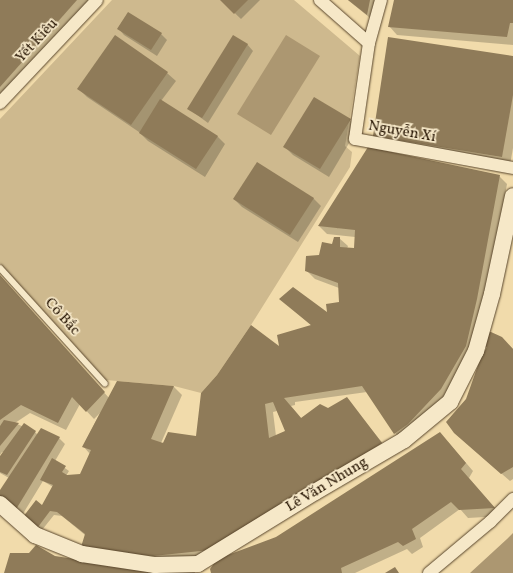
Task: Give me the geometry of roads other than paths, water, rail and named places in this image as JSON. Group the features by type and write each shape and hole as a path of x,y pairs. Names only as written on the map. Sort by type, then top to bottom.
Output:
{"street":[{"name":"Yết Kiêu","path":"0,103 97,0"},
{"path":"320,0 369,43"},
{"name":"Nguyễn Xí","path":"381,0 369,43 355,139 513,168"},
{"name":"Lê Văn Nhung","path":"0,504 35,535 82,554 155,565 199,568 315,492 404,440 450,402 476,351 492,294 513,196"},
{"path":"429,573 490,522 513,499"}],"lane":[{"name":"Cô Bắc","path":"0,268 105,384"}]}
